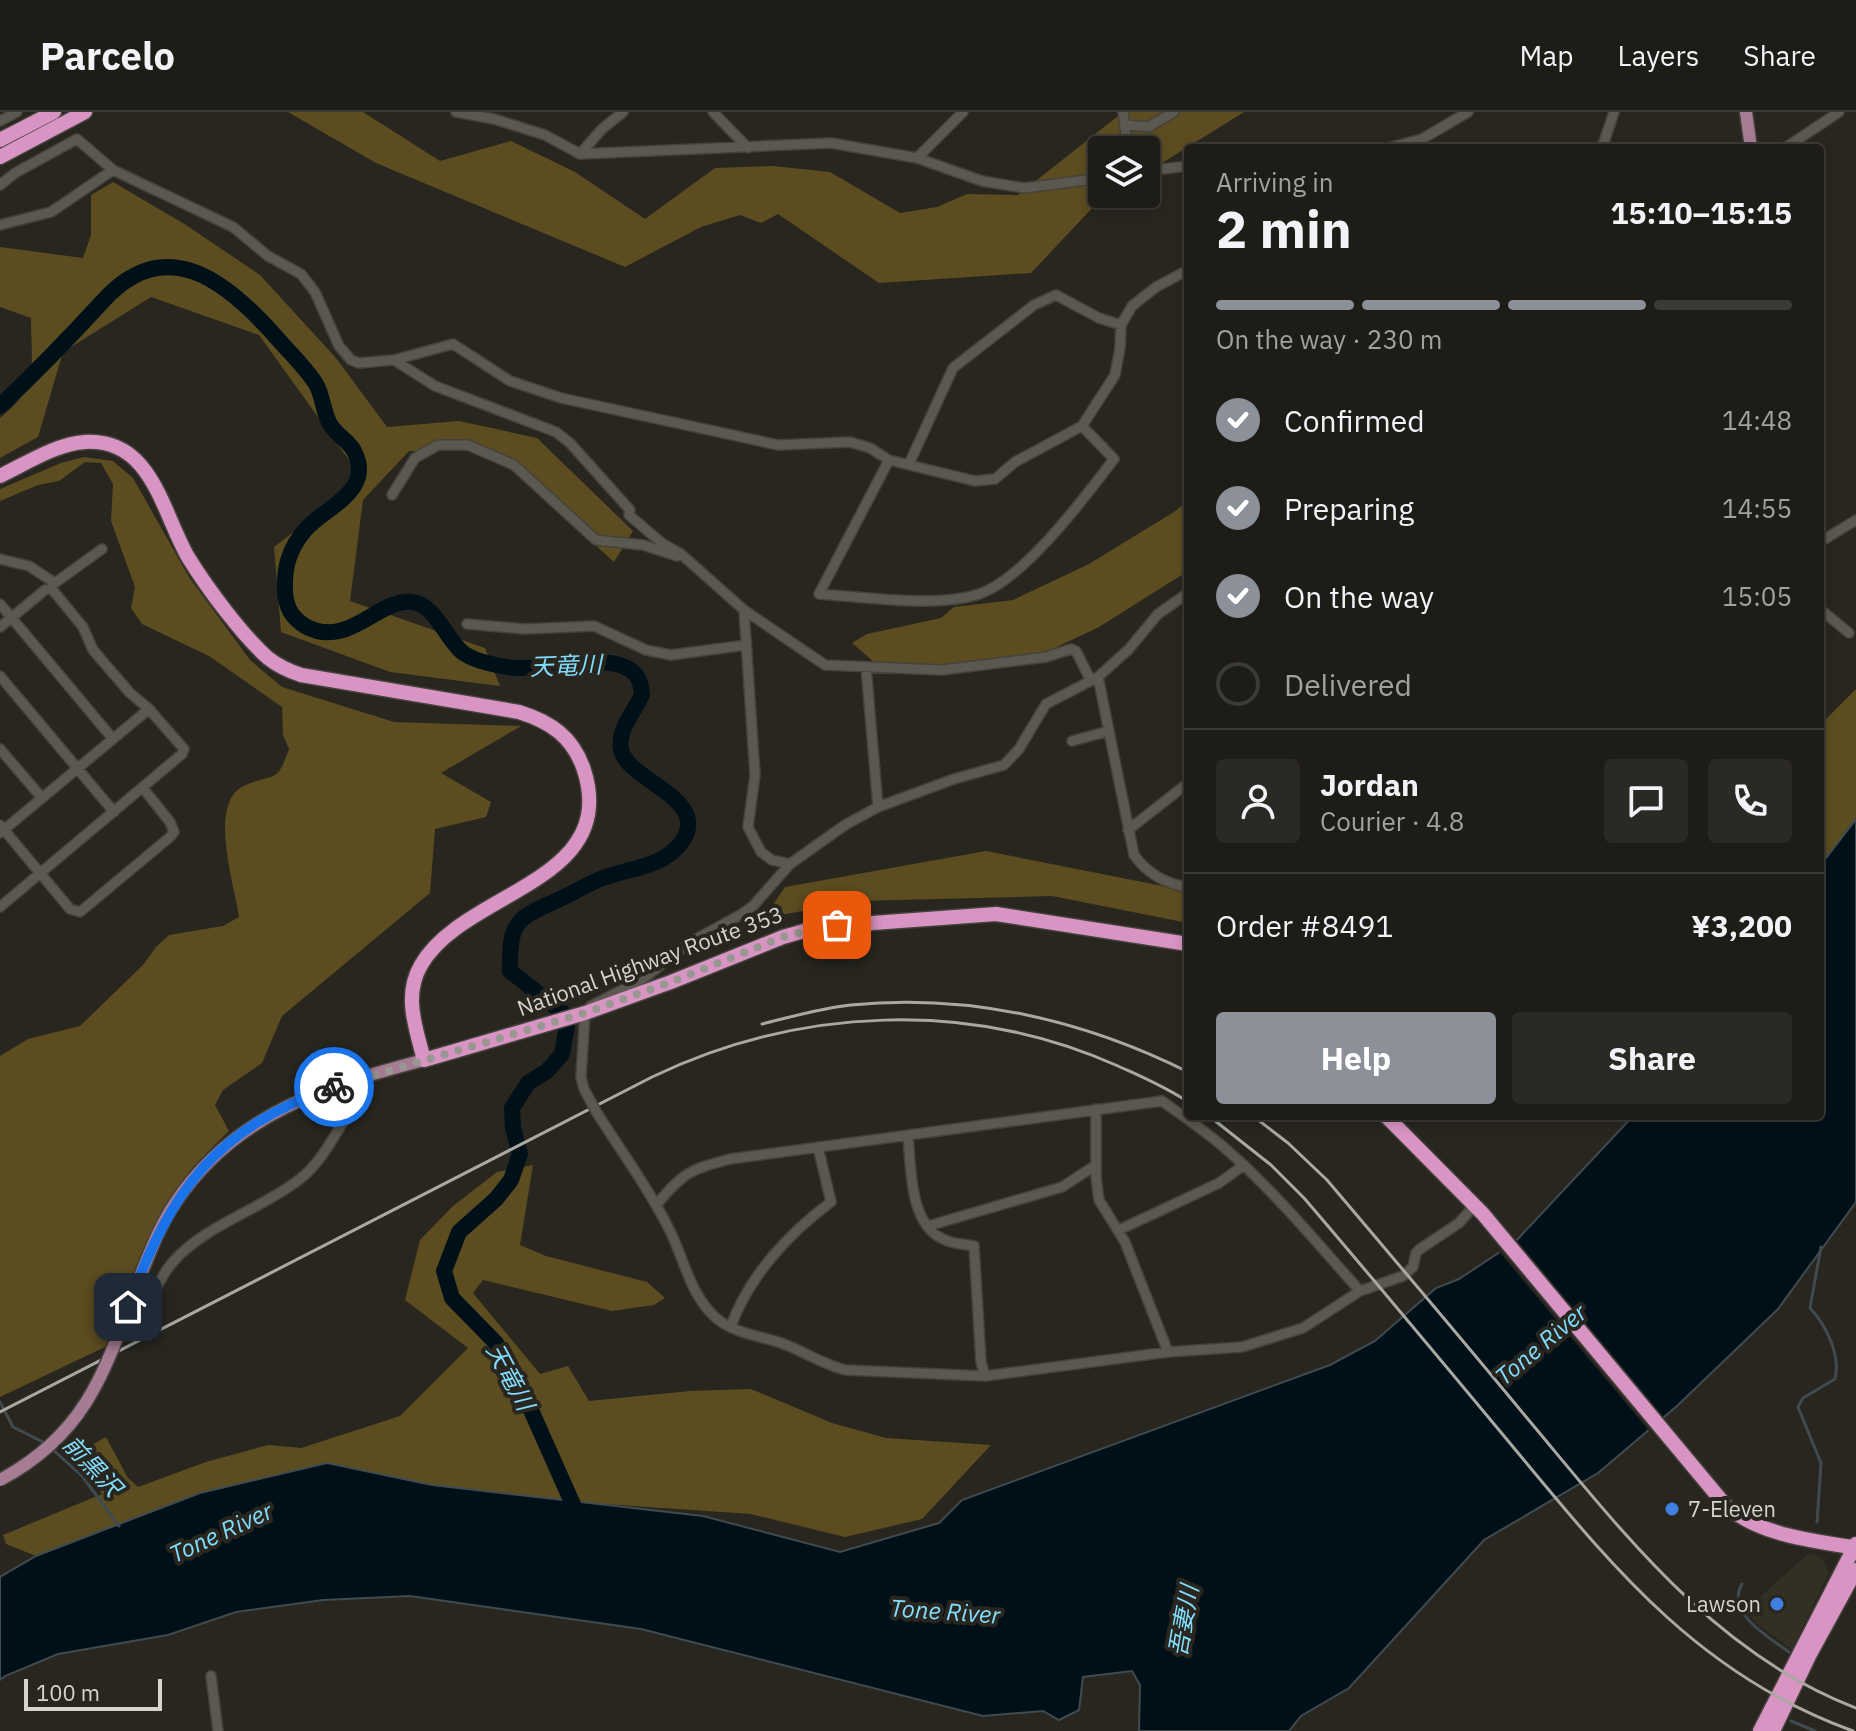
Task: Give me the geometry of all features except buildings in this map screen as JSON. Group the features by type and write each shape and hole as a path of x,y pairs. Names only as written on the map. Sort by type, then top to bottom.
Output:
{"highway":[{"path":"0,140 54,112"},
{"path":"0,157 85,112"},
{"path":"0,476 74,443 100,443 119,448 145,469 187,555 213,592 262,651 278,665 301,675 519,712 545,721 567,737 585,773 590,805 578,843 558,864 445,937 422,964 414,986 412,1009 424,1060"},
{"name":"National Highway Route 353","path":"424,1060 579,1014 671,982 783,937 818,927 996,914 1184,943"},
{"path":"1390,1120 1479,1209 1726,1506 1752,1524 1773,1532 1855,1547 1760,1731"},
{"path":"1773,1731 1856,1570"}],"main road":[{"path":"1746,112 1750,144"},
{"path":"0,1480 43,1452 81,1412 101,1377 136,1286 175,1202 194,1177 225,1146 286,1106 362,1077 424,1060"}],"street":[{"path":"0,121 17,112"},
{"path":"456,112 494,119 545,135 580,154 831,143 917,158 982,181 1024,188 1088,180"},
{"path":"580,154 602,129 623,112"},
{"path":"713,112 748,148"},
{"path":"917,158 963,112"},
{"path":"1123,112 1127,136"},
{"path":"1126,125 1148,127 1174,112"},
{"path":"1403,144 1422,139 1468,112"},
{"path":"1603,144 1614,112"},
{"path":"1791,144 1839,112"},
{"path":"0,185 15,173 77,139 113,170 233,227 268,256 301,274 315,292 339,346 351,360 359,363 394,360 453,344 510,381 561,398 778,445 850,442 870,448 889,460 975,481 995,479 1015,462 1082,426 1115,375 1121,325 1132,306 1156,287 1184,272"},
{"path":"1160,169 1184,166"},
{"path":"0,225 51,212 113,170"},
{"path":"909,464 953,368 1034,305 1056,295 1099,318 1121,325"},
{"path":"394,360 435,386 556,432 570,443 630,510 629,515 688,560 744,610 825,665 942,670 1046,657 1071,649 1076,651 1094,679 1109,731 1134,855 1152,874 1184,886"},
{"path":"889,460 819,594 931,600 979,594 1010,578 1081,503 1114,459 1082,426"},
{"path":"392,495 415,458 438,445 468,445 514,465 596,540 643,545 688,560"},
{"path":"1824,540 1856,520"},
{"path":"0,559 29,566 55,583 102,549"},
{"path":"0,627 51,588 83,627 93,650 184,749 143,788 0,907"},
{"path":"1184,596 1158,614 1129,649 1094,679 1046,704 1019,749 1004,765 954,779 878,807 845,825 790,864 742,914 689,943 643,979 599,1000 579,1014 584,1089 670,1229 685,1270 717,1319 746,1334 786,1344 832,1367 846,1370 985,1376 1168,1352 1242,1347 1311,1325 1360,1291 1403,1276 1413,1267 1420,1249 1479,1209"},
{"path":"0,604 113,739"},
{"path":"744,610 755,775 748,827 761,852 772,860 790,864"},
{"path":"1824,612 1849,633"},
{"path":"467,624 525,629 594,626 646,650 671,655 746,645"},
{"path":"866,667 878,807"},
{"path":"0,676 114,812"},
{"path":"143,788 170,822 174,832 86,909 75,913 1,829 149,709"},
{"path":"1072,741 1109,731"},
{"path":"0,749 42,798"},
{"path":"1128,830 1184,786"},
{"path":"149,1306 160,1279 173,1261 191,1245 284,1190 307,1172 364,1090 362,1077"},
{"path":"656,1205 674,1183 691,1170 730,1159 1162,1101 1184,1117"},
{"path":"1096,1109 1099,1200 1119,1230 1168,1352"},
{"path":"1187,1120 1244,1165 1360,1291"},
{"path":"908,1135 912,1190 928,1226 945,1241 974,1246 981,1362 985,1376"},
{"path":"731,1326 738,1308 778,1250 803,1223 831,1202 818,1147"},
{"path":"928,1226 1062,1187 1096,1165"},
{"path":"1119,1230 1219,1183 1244,1165"},
{"path":"211,1676 218,1731"}],"shaded area":[{"path":"288,112 363,112 440,161 511,141 575,172 645,219 715,168 773,166 830,172 900,213 937,207 967,194 1018,195 1088,140 1088,208 1092,208 1031,273 879,283 778,214 761,223 740,215 701,227 625,267 376,163"},
{"path":"1123,112 1244,112 1193,144 1184,144 1184,149 1160,164 1160,136 1093,136"},
{"path":"113,182 186,225 260,275 336,358 387,427 459,421 537,438 633,531 614,562 489,449 409,451 363,500 350,601 485,648 500,686 390,672 281,632 274,547 333,502 359,474 259,335 151,297 63,352 38,437 0,458 0,418 22,396 30,374 32,349 31,318 0,307 0,247 83,258 91,235 91,195"},
{"path":"84,457 113,461 133,478 189,577 250,660 282,687 394,722 521,726 441,773 491,802 486,817 435,829 430,893 282,1016 262,1063 223,1090 215,1105 229,1131 190,1171 156,1223 105,1347 0,1397 0,1056 28,1039 80,1026 169,935 223,926 239,917 226,845 227,808 234,794 246,785 278,773 289,749 283,735 282,707 209,656 142,624 131,608 135,587 111,521 113,484 101,463 85,462 59,481 38,485 0,501 0,489 61,463"},
{"path":"1184,504 1184,574 1099,627 1042,654 946,665 874,662 852,643 867,634 941,618 954,607 1013,600 1089,564"},
{"path":"1856,689 1856,819 1824,861 1824,721"},
{"path":"986,851 1184,890 1184,922 1052,896 858,901 764,918 785,887"},
{"path":"533,1165 520,1245 546,1256 647,1282 665,1298 654,1305 612,1311 483,1280 473,1293 540,1374 568,1366 589,1401 690,1391 751,1389 832,1423 886,1438 991,1445 922,1519 845,1537 751,1514 589,1503 432,1485 327,1463 200,1493 36,1556 6,1544 3,1535 102,1494 77,1453 106,1437 128,1478 138,1487 206,1462 268,1445 301,1448 400,1416 468,1348 405,1300 420,1240 453,1206 497,1172"},
{"path":"1808,1554 1821,1557 1829,1572 1792,1650 1755,1622 1745,1610"}],"water":[{"path":"1856,819 1856,1202 1778,1309 1677,1406 1598,1473 1484,1540 1349,1688 1301,1716 1289,1731 1139,1731 1140,1685 1132,1671 1083,1677 1079,1710 1059,1720 1043,1711 983,1716 641,1629 410,1596 323,1600 236,1612 168,1635 58,1654 0,1680 0,1577 36,1556 200,1493 327,1463 432,1485 703,1516 840,1552 939,1523 962,1500 1330,1365 1375,1341 1436,1288 1459,1279 1515,1242 1629,1120 1824,1120 1824,861"}],"pier":[{"path":"1514,1237 1666,1420 1651,1433 1497,1249"}],"waterway":[{"name":"天竜川","path":"0,406 126,281 149,270 172,267 194,272 237,298 302,366 318,389 330,424 354,451 359,465 353,488 305,530 291,551 285,574 285,591 288,607 296,619 321,632 335,632 349,628 387,607 412,602 434,615 462,652 480,661 514,668 608,663 622,666 639,679 642,694 624,728 621,750 638,772 678,803 686,814 688,828 681,843 664,858 592,883 528,915 515,929 510,971 562,1012 567,1025 562,1054 547,1071 528,1083 512,1108 513,1128 520,1154 511,1180 496,1199 459,1232 444,1271 452,1298 496,1343 522,1390 579,1518"},
{"path":"1817,1522 1821,1463 1798,1407 1803,1398 1835,1379 1836,1360 1831,1341 1810,1308 1821,1247"},
{"name":"前黒沢","path":"0,1402 13,1427 45,1443"},
{"name":"前黒沢","path":"51,1448 82,1476 119,1526"},
{"path":"1742,1584 1738,1595 1744,1614 1761,1632 1789,1652"},
{"path":"1791,1721 1815,1731"}],"railway":[{"path":"762,1024 851,1005 895,1002 982,1007 1067,1025 1108,1038 1184,1070"},
{"path":"0,1412 652,1077 708,1054 765,1036 824,1025 884,1020 944,1022 1003,1030 1061,1044 1118,1066 1184,1100"},
{"path":"1214,1120 1271,1165 1304,1198 1576,1522 1655,1606 1698,1643 1745,1677 1796,1707 1853,1731"},
{"path":"1258,1120 1327,1180 1598,1503 1674,1585 1714,1622 1758,1655 1805,1684 1856,1708"}],"way so far":[{"path":"334,1087 585,1013 800,931 837,925"}],"place":[{"name":"7-Eleven","path":"1672,1509"},
{"name":"Lawson","path":"1777,1604"}],"route":[{"path":"128,1307 165,1219 194,1177 225,1146 264,1118 310,1095 334,1087"}],"water label":[{"name":"Tone River","path":"1541,1345"},
{"name":"Tone River","path":"221,1533"},
{"name":"Tone River","path":"945,1612"},
{"name":"吾妻川","path":"1184,1621"}]}
